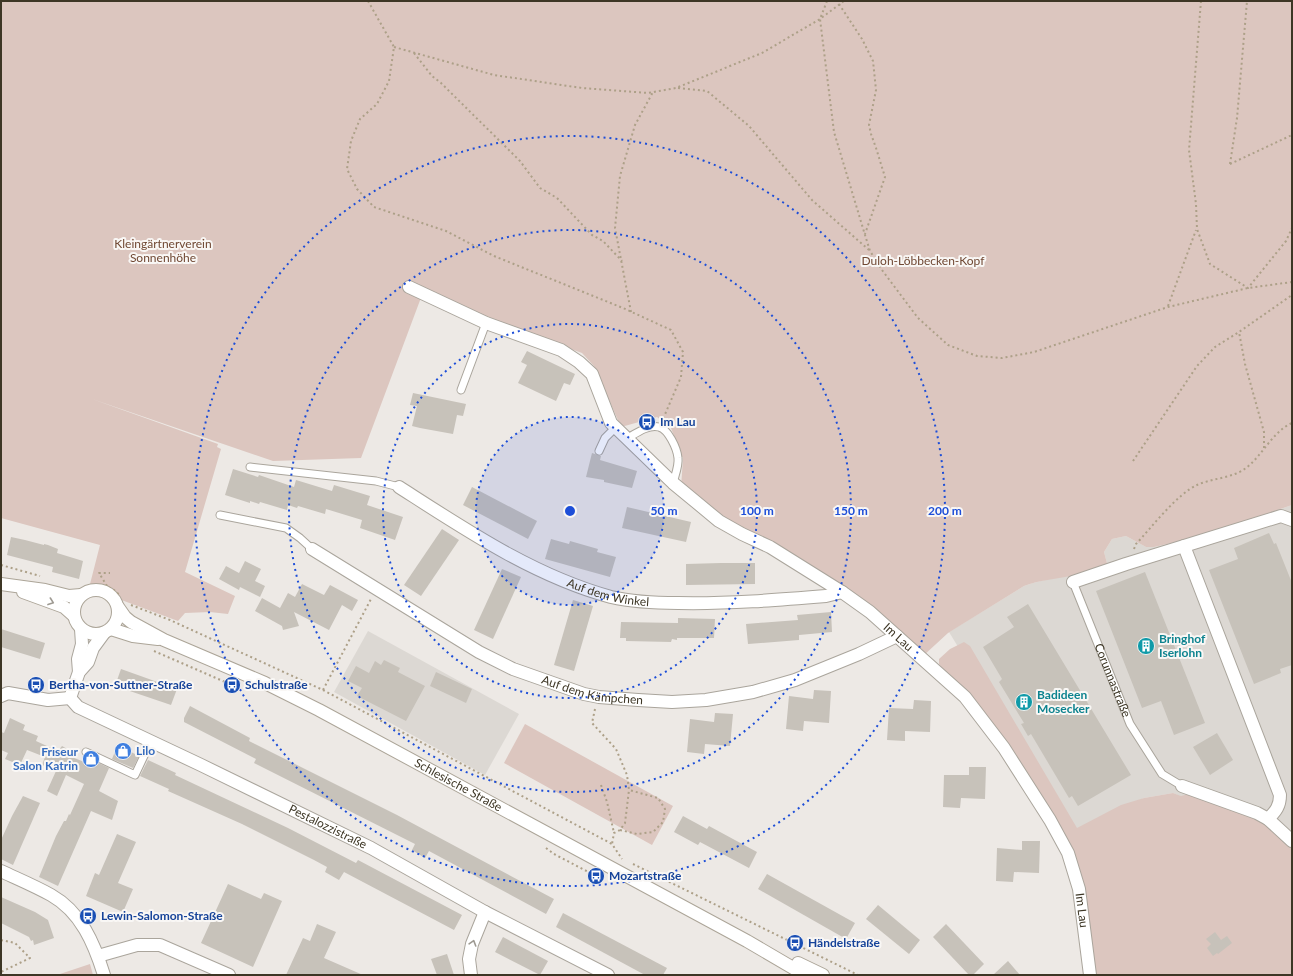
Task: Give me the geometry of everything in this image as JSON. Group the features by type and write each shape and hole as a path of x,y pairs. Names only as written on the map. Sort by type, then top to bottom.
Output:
{"street":[{"name":"Im Lau","path":"409,287 486,323 560,350 579,362 592,374 611,423 673,483 719,521 770,547 842,592 870,612 965,697 1004,748 1050,820 1068,853 1079,889 1090,975"},
{"name":"Auf dem Winkel","path":"399,487 520,561 569,582 612,597 652,602 702,604 826,596 842,592"},
{"name":"Corunnastraße","path":"1073,582 1281,516 1292,520"},
{"path":"1184,546 1280,795 1278,809 1268,819"},
{"name":"Auf dem Kämpchen","path":"312,549 479,652 513,669 584,694 672,702 706,700 753,692 795,680 859,654 897,636"},
{"path":"1,584 45,590 69,596 82,591 102,590 119,602 116,622 93,648 88,662 79,672 70,698 48,700 8,693 1,696"},
{"path":"1,584 64,607 73,615"},
{"path":"82,591 76,600 74,607 73,615 76,623 81,630 89,634 96,635 108,631"},
{"name":"Schlesische Straße","path":"119,602 124,618 164,640 265,683 319,710 747,940 805,975"},
{"path":"79,672 78,659 82,644 81,630"},
{"name":"Schlesische Straße","path":"108,631 164,640"},
{"name":"Pestalozzistraße","path":"70,698 78,707 371,848 485,912 608,975"},
{"name":"Corunnastraße","path":"1182,786 1257,813 1268,819 1292,841"},
{"path":"1,871 52,895 72,910 86,929 98,956 104,975"},
{"path":"471,975 469,959 472,944 485,912"},
{"name":"Schlesische Straße","path":"747,940 823,975"},
{"path":"98,956 137,946 160,945 229,975"}],"lane":[{"path":"461,390 486,323"},
{"path":"626,439 649,427 659,427 670,435 678,457 673,483"},
{"path":"599,451 605,438 615,428"},
{"path":"250,466 376,481 399,487"},
{"path":"220,515 286,528 312,549"},
{"name":"Corunnastraße","path":"1073,582 1130,724 1162,774 1182,786"},
{"path":"86,752 135,775 151,741"}],"path":[{"path":"368,1 394,47 390,80 377,104 360,118 351,141 347,169 357,189 374,207 446,231 494,256 632,312 671,330 683,352 682,377 659,427"},
{"path":"827,1 820,19 834,132 870,251 882,270 918,318 948,345 977,356 1002,358 1034,352 1168,307 1248,288 1292,282"},
{"path":"394,47 494,75 582,88 648,93 676,88 762,53 820,19 844,1"},
{"path":"1200,1 1189,150 1196,204 1197,228 1210,264 1248,288"},
{"path":"1247,1 1237,118 1230,164 1292,135"},
{"path":"839,4 862,40 873,61 876,90 869,125 885,177 865,235"},
{"path":"414,53 432,76 441,83 520,161 540,188 557,198 592,235 602,241 622,261"},
{"path":"676,88 707,90 749,126 812,200 870,251"},
{"path":"632,312 615,228 620,176 635,125 654,92"},
{"path":"1168,307 1197,228"},
{"path":"1248,288 1286,240 1292,228"},
{"path":"1133,461 1197,366 1215,347 1292,295"},
{"path":"1239,332 1245,364 1264,432 1264,450"},
{"path":"1126,564 1136,544 1183,493 1197,485 1245,469 1256,460 1274,438 1292,423"},
{"path":"1,565 44,577"},
{"path":"107,586 99,573 110,573"},
{"path":"82,591 96,584 107,586 118,592 119,602"},
{"path":"323,690 377,588"},
{"path":"130,604 170,620 323,690 612,844 622,859 858,975"},
{"path":"599,696 592,723 616,749 627,775 629,790 624,823 620,830 614,834"},
{"path":"601,785 607,802 614,834 612,844"},
{"path":"620,830 637,834 653,832 663,822 665,809 658,798 629,790"},
{"path":"1,940 15,943 30,958 1,972 3,975"}],"shaded area":[{"path":"1292,505 1292,845 1173,793 1144,798 1071,832 949,632 1024,586 1056,577 1070,576 1108,567 1104,552 1112,539 1126,536 1146,547 1154,547 1202,536"},
{"path":"368,631 519,714 485,775 334,692"}],"green space":[{"path":"1,1 1292,1 1292,505 1202,536 1154,547 1146,547 1126,536 1112,539 1104,552 1108,567 1024,586 948,633 923,656 843,588 720,519 681,487 683,459 671,428 657,417 621,427 594,366 582,353 422,295 361,458 273,461 92,399 218,444 217,447 221,449 185,572 235,596 228,614 210,612 185,613 178,621 89,588 100,545 1,518"},
{"path":"964,642 970,646 1077,828 1121,805 1144,798 1173,793 1181,796 1189,794 1264,821 1292,845 1292,975 1090,975 1072,851 939,664 939,659 950,649"},
{"path":"525,724 673,806 652,845 504,763"},
{"path":"90,964 93,975 57,975"}],"building":[{"path":"527,351 575,374 570,385 564,383 556,401 518,383 527,365 521,362"},
{"path":"413,393 466,404 463,416 457,415 453,434 412,426 417,406 410,405"},
{"path":"592,453 601,456 600,460 637,471 632,488 604,482 604,480 586,477"},
{"path":"233,469 258,477 259,475 294,487 296,480 332,491 334,485 370,496 367,505 403,517 395,540 360,528 362,520 326,509 325,514 298,506 297,508 288,505 287,510 260,502 259,504 250,501 250,503 225,495"},
{"path":"472,487 537,521 528,539 463,505"},
{"path":"627,507 691,522 686,542 622,528"},
{"path":"442,529 459,540 421,596 404,585"},
{"path":"1269,533 1274,544 1276,543 1292,583 1292,665 1280,669 1281,673 1254,684 1209,570 1238,559 1234,548"},
{"path":"11,537 48,545 58,549 57,553 83,561 79,579 52,572 53,567 7,555"},
{"path":"551,539 569,544 570,541 598,549 597,552 616,557 610,577 545,559"},
{"path":"245,561 261,569 255,581 265,586 260,597 240,587 239,590 219,579 226,566 239,573"},
{"path":"755,563 755,584 686,585 686,564"},
{"path":"502,569 521,577 493,639 474,630"},
{"name":"Bringhof Iserlohn","path":"1145,572 1205,723 1174,735 1161,701 1142,708 1096,591"},
{"path":"302,584 324,595 330,585 358,600 352,611 342,605 329,630 294,612 299,626 283,630 282,626 255,611 262,598 280,608 288,593 295,597"},
{"path":"573,600 593,606 574,671 554,665"},
{"path":"1028,604 1131,775 1078,806 1072,796 1069,798 1031,734 1028,736 1021,724 1024,723 999,682 1002,679 983,647 1014,627 1007,617"},
{"path":"831,612 832,632 799,635 799,640 748,644 746,624 798,620 797,615"},
{"path":"678,618 715,619 714,638 677,638 677,640 672,639 671,642 626,641 626,638 620,638 621,622 678,623"},
{"path":"1,629 45,643 40,659 1,647"},
{"path":"384,660 400,668 398,672 425,686 406,721 357,696 362,688 348,681 356,666 369,673 375,661 381,665"},
{"path":"121,669 177,689 171,705 115,686"},
{"path":"436,672 472,689 466,703 430,686"},
{"path":"814,690 831,691 829,723 804,721 803,731 786,729 789,696 813,699"},
{"path":"914,700 931,701 930,732 905,731 905,741 887,740 889,708 913,709"},
{"path":"190,706 250,738 249,741 397,815 554,899 546,914 429,851 425,858 412,850 415,844 254,763 256,759 184,722 184,718"},
{"path":"715,713 733,714 730,746 705,744 704,754 687,752 690,719 714,722"},
{"path":"10,718 25,725 23,730 38,736 36,741 58,751 62,746 69,750 69,756 87,763 90,759 109,768 99,791 118,801 112,820 91,811 58,886 39,877 56,836 64,821 66,821 69,814 70,815 84,784 66,775 57,796 47,791 56,771 42,765 45,757 27,750 20,765 5,759 8,753 1,750 1,732 4,733"},
{"path":"1217,733 1233,760 1210,775 1193,747"},
{"path":"118,744 132,749 131,752 139,756 133,768 112,759"},
{"path":"148,760 176,773 175,775 288,828 356,863 358,860 462,915 454,930 344,872 339,880 325,872 327,867 314,860 242,824 168,791 169,789 140,776"},
{"path":"969,767 986,767 985,799 961,798 960,808 943,807 944,775 969,775"},
{"path":"23,796 40,803 13,865 1,859 1,840"},
{"path":"683,816 707,829 709,826 757,852 749,868 700,842 698,845 674,832"},
{"path":"117,834 136,842 118,883 133,889 123,912 86,896 95,873 99,875"},
{"path":"1022,841 1040,841 1039,873 1014,872 1013,882 996,881 997,848 1022,850"},
{"path":"767,874 855,923 846,939 758,889"},
{"path":"228,884 261,899 264,893 282,901 253,967 201,943"},
{"path":"1,897 35,912 48,920 54,938 34,945 33,940 31,941 29,937 1,923"},
{"path":"878,905 920,940 909,954 866,919"},
{"path":"563,913 667,968 663,975 645,975 556,927"},
{"path":"317,924 336,932 324,958 363,975 286,975 303,938 310,941"},
{"path":"946,924 984,964 973,975 969,975 933,937"},
{"path":"1215,932 1221,940 1227,936 1232,943 1213,956 1207,948 1211,944 1206,939"},
{"path":"503,937 548,961 540,975 495,952"},
{"path":"447,954 454,975 437,975 431,959"},
{"path":"1008,961 1020,975 993,975"}],"place":[{"name":"Im Lau","path":"647,422"},
{"name":"Bringhof Iserlohn","path":"1146,646"},
{"name":"Bertha-von-Suttner-Straße","path":"36,685"},
{"name":"Schulstraße","path":"232,685"},
{"name":"Badideen Mosecker","path":"1024,702"},
{"name":"Lilo","path":"123,751"},
{"name":"Friseur Salon Katrin","path":"91,759"},
{"name":"Mozartstraße","path":"596,876"},
{"name":"Lewin-Salomon-Straße","path":"88,916"},
{"name":"Händelstraße","path":"795,943"}],"park label":[{"name":"Kleingärtnerverein Sonnenhöhe","path":"163,251"},
{"name":"Duloh-Löbbecken-Kopf","path":"923,261"}]}
